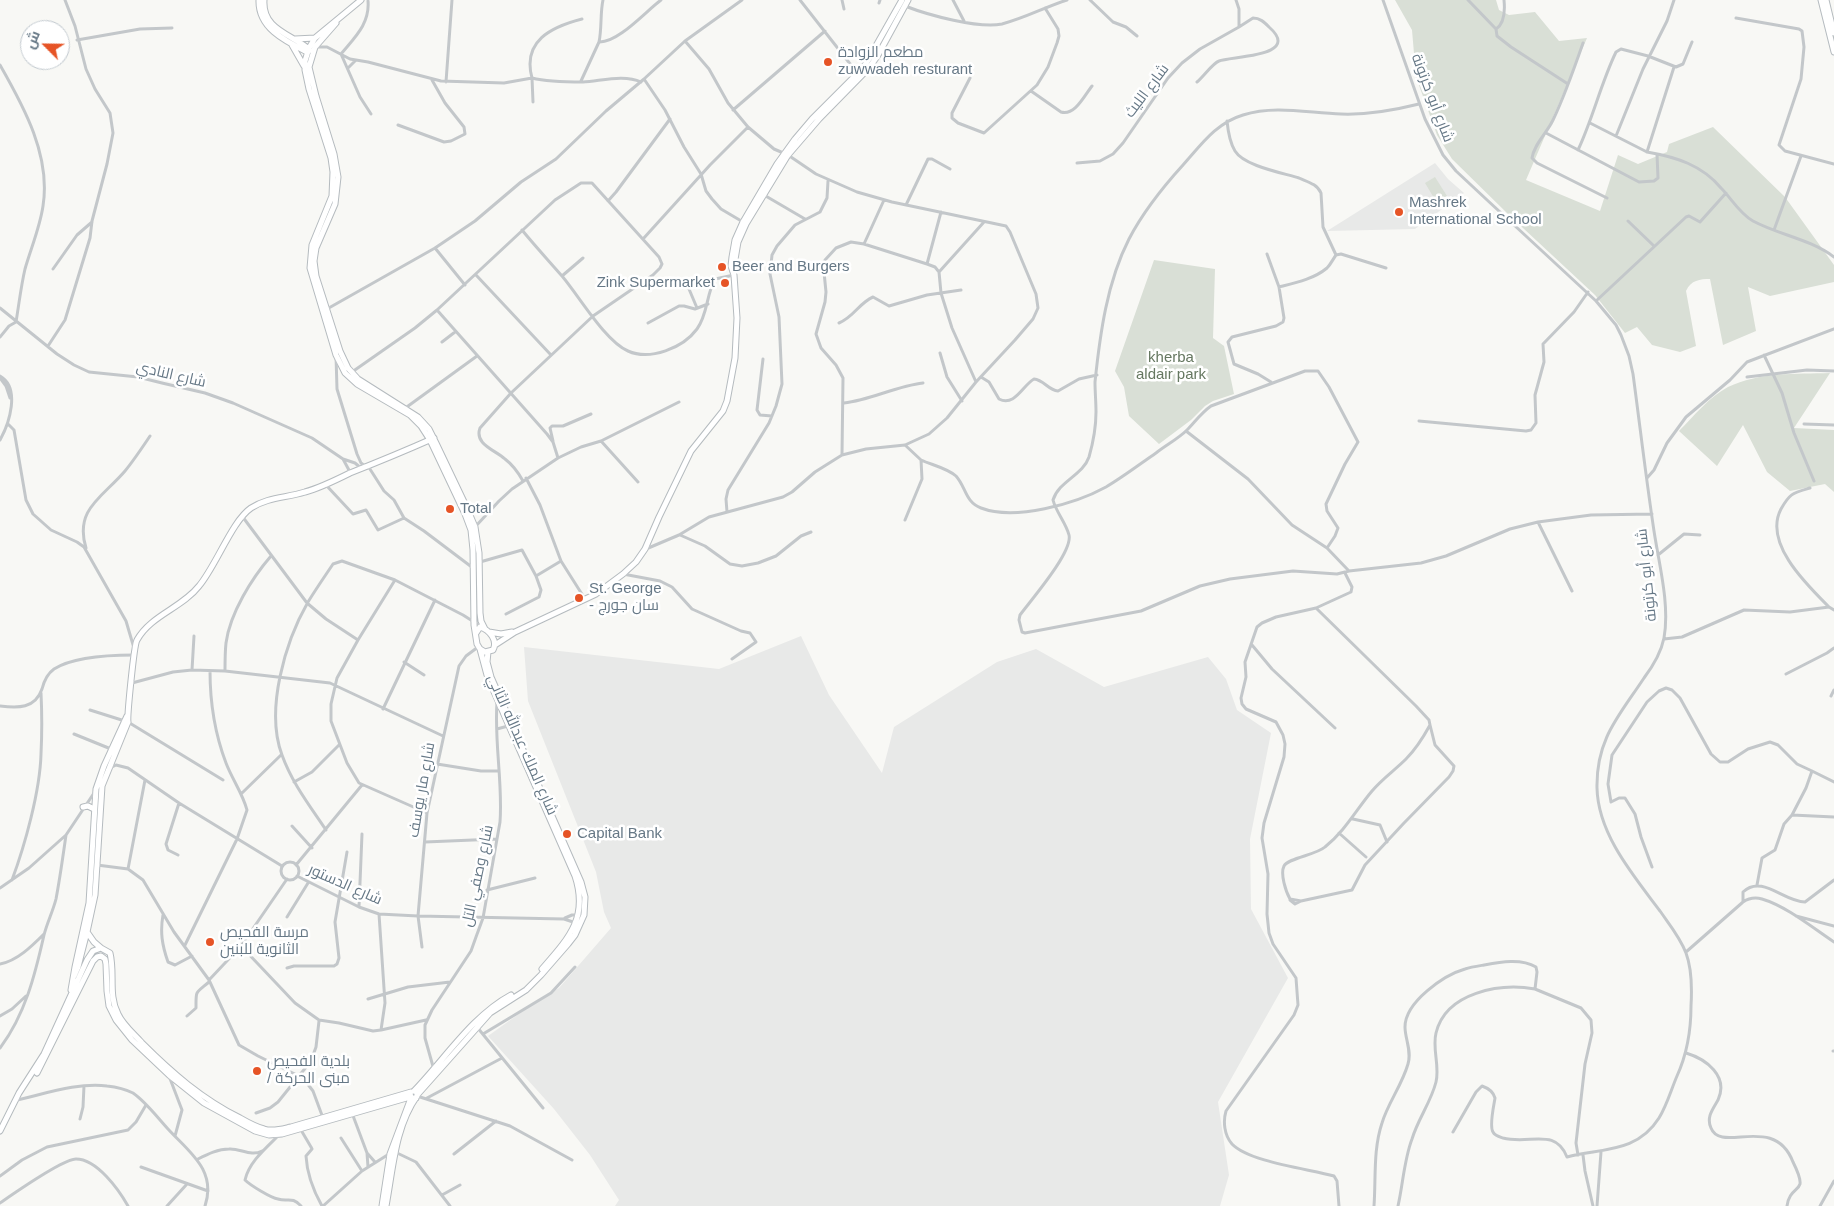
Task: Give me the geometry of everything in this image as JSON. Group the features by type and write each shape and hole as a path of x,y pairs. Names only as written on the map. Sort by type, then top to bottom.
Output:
{"main road":[{"path":"259,0 259,11 264,23 271,30 311,51"},
{"path":"264,0 264,11 269,22 292,41 304,66 332,166 332,196 312,245 310,268 336,355 357,384 405,409 425,424 475,527 479,562 481,621 495,645"},
{"path":"348,372 315,269 315,254 335,204 338,177 334,154 310,74 309,63 315,38 361,0"},
{"path":"734,274 731,266 733,247 743,222 786,154 812,119 858,74 902,0"},
{"path":"479,648 488,652 515,632 596,594 623,574 636,562 645,549 691,451 723,411 727,400 735,358 737,318 734,274 741,235 786,154 869,68 878,56 908,0"},
{"path":"1821,0 1834,52"},
{"path":"1826,0 1834,33"},
{"path":"304,66 311,51 340,18"},
{"path":"292,41 315,38"},
{"path":"73,994 74,976 89,903 102,786 126,720 132,683 134,648 140,636 149,625 192,594 202,583 242,516 250,509 265,500 305,492 432,439"},
{"name":"شارع الملك عبدالله الثاني","path":"432,439 468,522 473,550 474,621 485,669 497,701 574,876 580,897 581,915"},
{"path":"476,633 478,628 501,634 515,632"},
{"name":"شارع الملك عبدالله الثاني","path":"386,1206 392,1153 414,1095 490,1013 526,990 568,944 578,924 585,897 581,882 491,677 487,662 488,652"},
{"path":"74,976 87,932 95,895 94,809 96,789 99,778 126,720"},
{"path":"83,807 94,809"},
{"name":"شارع الملك عبدالله الثاني","path":"382,1206 392,1153 405,1110 414,1095 479,1018 494,1005 523,988 539,973 578,924"},
{"path":"87,932 94,942 100,948 108,951 111,956 113,998 119,1016 169,1075 204,1103 241,1124 262,1133 279,1135 301,1130 324,1120 414,1095"},
{"path":"0,1131 44,1054 91,954 100,948"},
{"path":"73,994 97,957 103,957 106,964 109,1006 128,1034 161,1064 209,1101 263,1129 291,1128 352,1114 414,1095"},
{"path":"398,1100 405,1110"}],"street":[{"path":"48,346 65,320 90,238 92,221 113,133 112,123 105,104 91,82 65,0"},
{"path":"446,82 452,0"},
{"path":"581,82 599,42 601,34 600,11 603,0"},
{"path":"599,42 606,41 623,32 661,0"},
{"path":"327,309 435,248 475,221 521,182 556,159 606,111 643,81 685,41 742,0"},
{"path":"800,0 858,74"},
{"path":"842,0 844,9"},
{"path":"953,0 964,22"},
{"path":"904,6 964,22 991,26 1067,0"},
{"path":"1090,0 1113,22 1126,27 1137,36"},
{"path":"1236,0 1239,9 1239,27"},
{"name":"شارع أبو كرتونة","path":"1383,0 1435,143 1449,164 1596,301 1616,325 1629,356 1633,374 1664,601 1664,639 1653,665 1604,740 1598,766 1598,799 1608,832 1623,859 1678,937 1686,952 1692,988 1691,1018 1686,1053 1668,1099 1654,1124 1639,1140 1600,1152 1578,1155"},
{"path":"1468,0 1496,29 1497,36 1568,84"},
{"path":"1496,29 1505,12 1504,0"},
{"path":"1616,136 1648,56 1667,21 1674,0"},
{"path":"342,54 360,33 367,14 368,1"},
{"path":"970,78 952,113 952,118 982,133 986,132 1031,91 1043,76 1058,43 1058,29 1045,8"},
{"name":"شارع الليث","path":"1077,163 1100,161 1113,154 1123,143 1168,78 1182,63 1200,49 1253,18 1259,19 1276,33 1276,44 1273,49 1260,54 1217,62 1197,82"},
{"path":"1736,18 1799,29 1804,33 1801,79 1779,143 1782,150 1834,164"},
{"path":"533,102 530,61 534,48 539,40 557,28 582,19"},
{"path":"78,40 140,29 172,28"},
{"path":"733,110 825,30"},
{"path":"645,549 679,535 709,518 783,497 792,492 815,472 842,455 866,449 905,445 915,442 939,426 962,401 976,382 1033,319 1038,308 1036,294 1010,232 1001,224 884,200 828,181 774,148 748,127 733,110 708,69 685,41"},
{"path":"1578,150 1616,52 1621,49 1648,56 1674,67 1683,64 1692,42"},
{"path":"1583,43 1568,84 1546,133 1532,156 1534,161 1608,198"},
{"path":"311,51 327,48 356,60 446,82 508,83 532,78 581,82 622,78 643,81 670,119 684,147 701,174 706,190 717,205 743,222"},
{"path":"342,54 360,97 371,114"},
{"path":"348,68 356,60"},
{"path":"0,66 12,86 34,133 40,153 44,186 43,207 22,282 16,322 0,337"},
{"path":"1647,152 1674,67"},
{"path":"398,125 444,142 465,134 464,127 441,97 432,79"},
{"path":"1031,91 1061,112 1066,113 1073,110 1092,86"},
{"path":"1420,104 1405,108 1343,114 1267,111 1246,114 1227,121 1214,130 1174,175 1142,216 1129,238 1111,288 1097,375 1096,414 1088,459 1085,465 1056,493 1053,500 1070,540 1066,551 1057,565 1019,617 1024,633 1141,612 1200,586 1230,579 1280,572 1337,574 1429,561 1510,529 1538,522 1591,515 1652,514"},
{"path":"608,201 670,119"},
{"path":"1227,121 1231,143 1239,156 1246,161 1308,181 1319,188 1323,227 1336,255"},
{"path":"1590,123 1647,152 1678,159 1700,169 1712,178 1746,216 1774,230 1819,247 1834,257"},
{"path":"643,239 701,174 748,127"},
{"path":"1546,133 1638,182 1654,181 1658,178 1658,154"},
{"path":"1774,230 1801,156"},
{"path":"906,205 928,159 932,159 950,169"},
{"path":"727,512 726,499 728,490 764,431 780,394 782,378 779,316 770,274 770,262 774,250 795,225 817,214 823,208 827,198 828,181"},
{"path":"336,376 358,369 374,355 415,328 476,275 555,200 581,182 592,184 661,260 660,268 643,283 594,316 511,393 483,423 478,434 485,445 507,460 525,480 540,505 561,561 585,599"},
{"path":"1596,301 1688,216 1700,222 1726,193"},
{"path":"764,195 805,219"},
{"path":"864,244 884,200"},
{"path":"927,264 940,212"},
{"path":"1628,220 1654,246"},
{"path":"53,269 77,235 92,221"},
{"path":"939,272 985,222"},
{"path":"522,230 562,276 614,342 634,353 648,354 669,349 692,335 702,321 715,279 734,274"},
{"path":"842,455 844,403 842,375 822,348 816,334 825,302 824,265 831,252 840,245 851,242 864,244 927,264 939,272 941,293 956,338 976,382"},
{"path":"435,248 465,285"},
{"path":"1267,254 1279,287 1284,318 1281,325 1232,337 1228,342 1234,364 1272,383"},
{"path":"1336,255 1341,254 1386,268"},
{"path":"1279,287 1300,282 1323,271 1330,265 1336,255"},
{"path":"562,276 583,258"},
{"path":"476,275 552,355"},
{"path":"689,289 697,308"},
{"path":"839,323 850,318 864,302 873,297 889,306 961,290"},
{"path":"1419,421 1531,430 1536,423 1535,395 1544,362 1543,344 1574,312 1588,292"},
{"path":"648,323 679,306 686,306 694,310 708,303"},
{"name":"شارع النادي","path":"0,308 74,365 89,372 154,381 206,393 312,438 343,459 366,467"},
{"path":"437,310 553,442"},
{"path":"1647,478 1654,470 1666,443 1689,414 1730,380 1748,362 1834,329"},
{"path":"442,342 455,332"},
{"path":"940,353 947,377 962,401"},
{"path":"336,355 336,376 342,404 361,463 394,500 404,518 474,569"},
{"path":"1764,355 1782,394 1794,433 1814,481"},
{"path":"405,409 476,356"},
{"path":"763,359 757,410 760,415 772,416"},
{"path":"1747,377 1813,369 1834,371"},
{"path":"905,445 922,460 954,474 970,501 982,509 1017,513 1035,511 1076,499 1104,487 1123,476 1186,431 1211,406 1305,371 1318,371 1330,387 1358,442 1326,504 1327,511 1338,528 1327,548"},
{"path":"981,377 989,382 999,398 1007,401 1034,379 1039,380 1052,390 1058,391 1078,379 1097,375"},
{"path":"0,377 6,386 11,408 8,424 0,440"},
{"path":"844,403 864,400 904,386 923,383"},
{"path":"475,527 499,500 558,458 581,447 601,441 678,402"},
{"path":"558,458 550,428 552,426 563,426 591,414"},
{"path":"8,424 14,430 26,500 33,514 51,530 77,542 84,548 126,621 134,648"},
{"path":"1804,424 1834,425"},
{"path":"1186,431 1248,478 1292,525 1327,548 1347,572 1352,587 1352,592 1316,608 1269,619 1258,628 1245,662 1246,677 1241,698 1242,704 1246,709 1274,721 1285,744 1284,757 1264,822 1262,838 1268,874 1267,914 1269,933 1273,944 1296,978 1298,1005 1294,1015 1224,1116 1225,1131 1230,1142 1246,1153 1280,1164 1334,1176 1337,1181 1339,1206"},
{"path":"87,554 82,533 86,514 92,504 124,472 150,436"},
{"path":"601,441 638,482"},
{"name":"شارع النادي","path":"343,459 351,473"},
{"path":"905,520 922,479 922,460"},
{"path":"325,484 353,514 366,510 378,530 404,518"},
{"path":"1810,488 1791,494 1778,516 1777,528 1785,554 1791,564 1829,607 1834,610"},
{"path":"242,516 307,603 326,619 358,640"},
{"path":"1538,522 1572,592"},
{"path":"679,535 705,546 730,564 742,566 758,563 776,556 801,536 811,532"},
{"path":"1658,555 1684,534 1700,535"},
{"path":"479,562 522,550 536,576 542,590 539,597 506,614"},
{"path":"225,671 226,643 231,625 245,594 272,556"},
{"path":"326,830 294,782 282,754 276,722 279,677 290,643 307,603 335,562 342,561 395,580 474,621 485,629"},
{"path":"536,576 561,561"},
{"path":"623,574 660,581 672,587 692,609 751,634 756,642 732,659"},
{"path":"395,580 358,640 335,685 330,713 332,728 353,775 362,785 427,813"},
{"path":"383,709 435,600"},
{"path":"1664,639 1682,637 1744,610 1796,612 1829,607"},
{"path":"1316,608 1429,720 1434,742 1450,760 1454,769 1449,777 1365,866 1352,890 1301,901 1290,899 1283,870 1285,864 1320,851 1339,833 1353,819 1377,786 1410,754 1430,725"},
{"path":"192,670 194,636"},
{"path":"1251,644 1272,669 1334,728"},
{"name":"شارع مار يوسف","path":"422,947 418,916 427,813 459,666 466,656 479,648"},
{"path":"1786,674 1834,648"},
{"path":"0,706 26,706 34,701 47,676 59,667 97,658 134,655"},
{"path":"404,662 424,675"},
{"path":"132,683 173,672 192,670 225,671 335,685 443,736"},
{"path":"185,945 237,838 247,810 226,763 215,725 210,671"},
{"path":"1652,867 1633,809 1625,798 1619,798 1610,802 1608,784 1612,755 1647,702 1659,691 1666,688 1675,693 1711,754 1720,762 1728,762 1748,749 1770,742 1778,745 1797,764 1834,782"},
{"path":"1831,696 1834,690"},
{"path":"12,880 23,848 39,771 41,754 40,692"},
{"name":"شارع وصفي التل","path":"427,1020 471,950 483,918 501,809 498,771 497,701"},
{"path":"90,710 126,720 223,780"},
{"path":"497,729 508,726"},
{"path":"74,734 112,750"},
{"path":"294,782 312,772 339,745"},
{"path":"241,794 282,754"},
{"path":"437,764 480,771 498,771"},
{"path":"107,771 116,765 124,767 282,866"},
{"path":"1757,885 1762,858 1774,850 1784,824 1792,815 1806,788 1812,771"},
{"path":"128,869 145,780"},
{"path":"296,865 312,848 362,785"},
{"path":"0,888 44,856 66,834 96,789 102,786"},
{"path":"178,855 168,850 166,844 179,803"},
{"path":"1792,815 1834,818"},
{"path":"1353,819 1380,825 1387,843"},
{"path":"292,826 312,848"},
{"path":"1339,833 1366,858"},
{"path":"0,1048 12,1029 28,993 40,958 44,934 56,899 66,834"},
{"path":"359,907 362,834"},
{"path":"425,842 497,839"},
{"path":"287,968 294,966 334,966 337,964 339,958 335,922 347,852"},
{"path":"289,862 296,865 298,870 297,876 290,880 287,879 282,874 282,866 289,862"},
{"path":"94,864 128,869 143,880 209,981 239,1045 305,1080 311,1088 324,1120"},
{"name":"شارع الدستور","path":"297,876 339,898 379,914 483,918 564,918 572,915 581,915"},
{"path":"487,890 535,878"},
{"path":"187,1016 196,1008 194,998 196,994 241,946 287,879"},
{"path":"1743,902 1743,892 1757,885 1792,900 1805,902 1834,880"},
{"path":"287,917 308,883"},
{"path":"1686,952 1749,898 1762,899 1792,915 1834,942"},
{"path":"164,914 161,928 162,946 168,962 175,965 192,956"},
{"path":"379,914 385,994 382,1030"},
{"path":"1792,915 1834,926"},
{"name":"شارع الدستور","path":"564,918 578,924"},
{"path":"0,964 19,956 44,934"},
{"path":"241,946 295,1003 319,1020 367,1030 382,1030 427,1020 424,1030 425,1038 434,1070"},
{"path":"1374,1206 1375,1163 1379,1134 1384,1115 1408,1063 1409,1048 1405,1027 1414,1003 1429,989 1455,973 1465,969 1504,961 1526,963 1536,967 1538,972 1535,989"},
{"path":"483,1034 551,993 575,967"},
{"path":"368,999 408,988 450,982"},
{"path":"1398,1206 1412,1138 1436,1084 1435,1042 1438,1027 1442,1018 1451,1008 1468,996 1488,990 1512,987 1535,989 1581,1008 1589,1016 1592,1033 1585,1064 1576,1143 1578,1155 1567,1157 1562,1146 1553,1140 1508,1139 1495,1134 1492,1129 1495,1098 1491,1091 1482,1086 1476,1092 1452,1132"},
{"path":"0,1016 12,1009 28,993"},
{"path":"256,1113 274,1105 311,1061 314,1054 319,1020"},
{"path":"476,1027 543,1108"},
{"path":"1686,1053 1708,1063 1720,1080 1720,1094 1709,1119 1713,1132 1720,1137 1729,1139 1748,1135 1769,1138 1775,1140 1788,1153 1800,1183 1798,1188 1789,1195 1787,1206"},
{"path":"426,1098 502,1058"},
{"path":"169,1075 182,1110 175,1136"},
{"path":"80,1119 83,1107 84,1086"},
{"path":"17,1100 84,1086 105,1086 126,1090 146,1105 198,1159 207,1181 208,1191 205,1206"},
{"path":"414,1095 497,1121 572,1160"},
{"path":"0,1176 22,1160 47,1147 91,1137 122,1133 136,1122 146,1105"},
{"path":"352,1114 367,1153 368,1167"},
{"path":"454,1154 497,1121"},
{"path":"301,1130 312,1149 306,1156 308,1173 314,1192 323,1206 362,1171 392,1153 416,1162 450,1206"},
{"path":"279,1135 262,1151 248,1171 245,1180 253,1187 278,1199 289,1198 301,1206"},
{"path":"341,1138 362,1171"},
{"path":"198,1159 208,1154 232,1148 251,1153 262,1151"},
{"path":"1595,1206 1600,1152"},
{"path":"367,1153 375,1162"},
{"path":"1583,1155 1585,1171 1595,1206"},
{"path":"0,1204 60,1165 75,1159 89,1163 102,1173 114,1185 128,1206"},
{"path":"141,1167 208,1191"},
{"path":"1820,1206 1834,1181"},
{"path":"167,1206 187,1184"},
{"path":"442,1195 460,1185"}],"shaded area":[{"name":"Mashrek International School","path":"1435,163 1448,179 1464,193 1415,229 1327,231"},
{"path":"801,636 829,695 882,773 894,727 997,662 1036,649 1104,687 1208,657 1226,679 1237,710 1271,733 1250,839 1251,909 1288,978 1218,1102 1229,1175 1220,1206 615,1206 619,1200 590,1155 554,1109 488,1036 541,998 559,988 611,928 604,912 596,872 528,701 524,647 719,669"}],"green space":[{"path":"1395,0 1496,0 1499,10 1509,15 1535,12 1559,41 1587,38 1526,180 1600,211 1618,155 1638,164 1667,152 1669,144 1713,127 1785,197 1834,265 1834,282 1770,296 1748,287 1756,331 1723,345 1710,279 1703,279 1690,284 1686,291 1696,346 1680,352 1652,345 1637,327 1625,333 1595,295 1452,159 1437,135 1416,77 1412,30"},
{"path":"1435,177 1447,196 1437,203 1425,183"},
{"name":"kherba aldair park","path":"1154,260 1215,269 1213,338 1224,346 1234,394 1213,401 1205,406 1191,420 1159,444 1129,416 1124,387 1115,371"},
{"path":"1830,373 1794,428 1834,430 1834,492 1825,484 1790,491 1767,472 1743,425 1717,466 1679,431 1714,396 1740,382 1765,376"}],"place":[{"name":"مطعم الزوادة zuwwadeh resturant","path":"828,62"},
{"name":"Mashrek International School","path":"1399,212"},
{"name":"Beer and Burgers","path":"722,267"},
{"name":"Zink Supermarket","path":"725,283"},
{"name":"Total","path":"450,509"},
{"name":"St. George - سان جورج","path":"579,598"},
{"name":"Capital Bank","path":"567,834"},
{"name":"مرسة الفحيص الثانوية للبنين","path":"210,942"},
{"name":"بلدية الفحيص / مبنى الحركة","path":"257,1071"}]}
